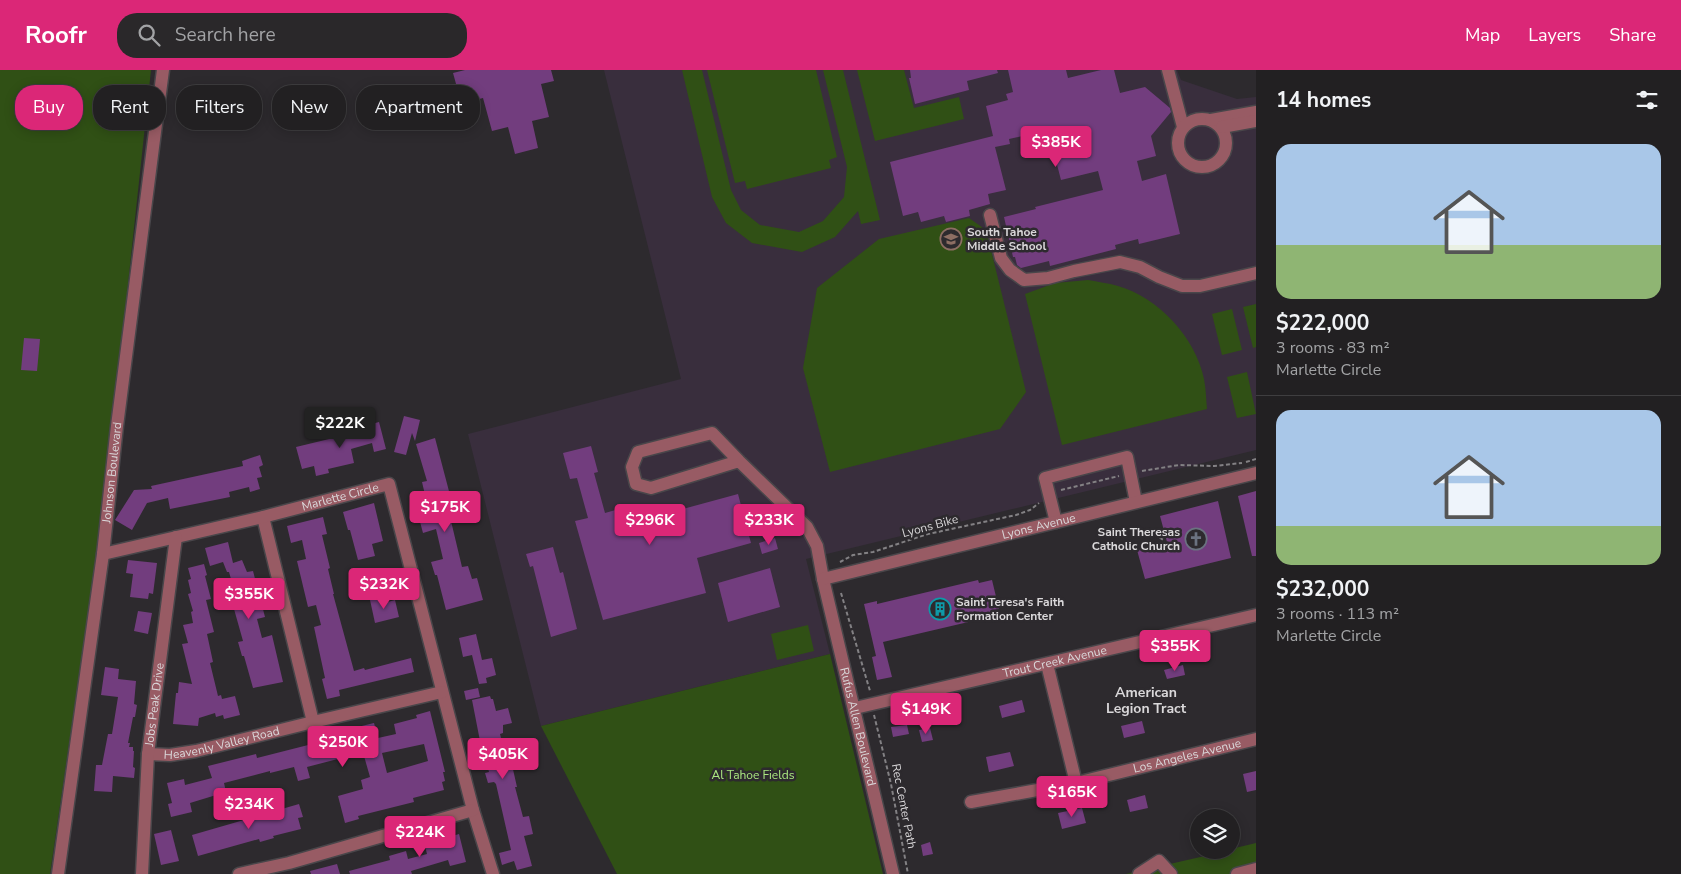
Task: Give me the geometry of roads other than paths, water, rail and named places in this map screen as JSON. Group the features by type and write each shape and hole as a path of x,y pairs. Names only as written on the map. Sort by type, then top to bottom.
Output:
{"street":[{"name":"Johnson Boulevard","path":"58,874 103,554 117,426 163,70"},
{"path":"1168,70 1183,127"},
{"path":"1211,120 1222,127 1226,135 1227,143 1222,158 1211,166 1203,167 1190,164 1180,151 1178,138 1183,127 1196,119 1211,120 1256,112"},
{"path":"1222,127 1256,121"},
{"path":"990,215 1001,258 1010,270 1024,280 1048,278 1120,262 1140,267 1182,286 1200,286 1256,273"},
{"name":"Rufus Allen Boulevard","path":"738,461 651,488 636,484 632,467 638,452 712,433 807,528 817,546 823,579 855,708 892,874"},
{"path":"1056,522 1045,478 1127,457 1136,502"},
{"name":"Lyons Avenue","path":"823,579 1256,474"},
{"name":"Marlette Circle","path":"103,554 263,517 389,484 473,810 493,874"},
{"path":"263,517 313,722"},
{"name":"Jobs Peak Drive","path":"142,874 148,754 176,536"},
{"name":"Trout Creek Avenue","path":"855,708 1256,615"},
{"path":"1047,664 1076,783"},
{"name":"Heavenly Valley Road","path":"148,754 170,756 196,751 442,692"},
{"name":"Los Angeles Avenue","path":"971,802 1076,783 1256,739"},
{"path":"239,874 289,862 473,810"},
{"path":"1139,874 1159,861 1171,874"},
{"path":"1237,874 1256,869"}],"place":[{"name":"South Tahoe Middle School","path":"951,239"},
{"name":"Saint Theresas Catholic Church","path":"1196,539"},
{"name":"Saint Teresa's Faith Formation Center","path":"940,609"}],"district":[{"name":"American Legion Tract","path":"1146,700"}],"park label":[{"name":"Al Tahoe Fields","path":"753,775"}]}
